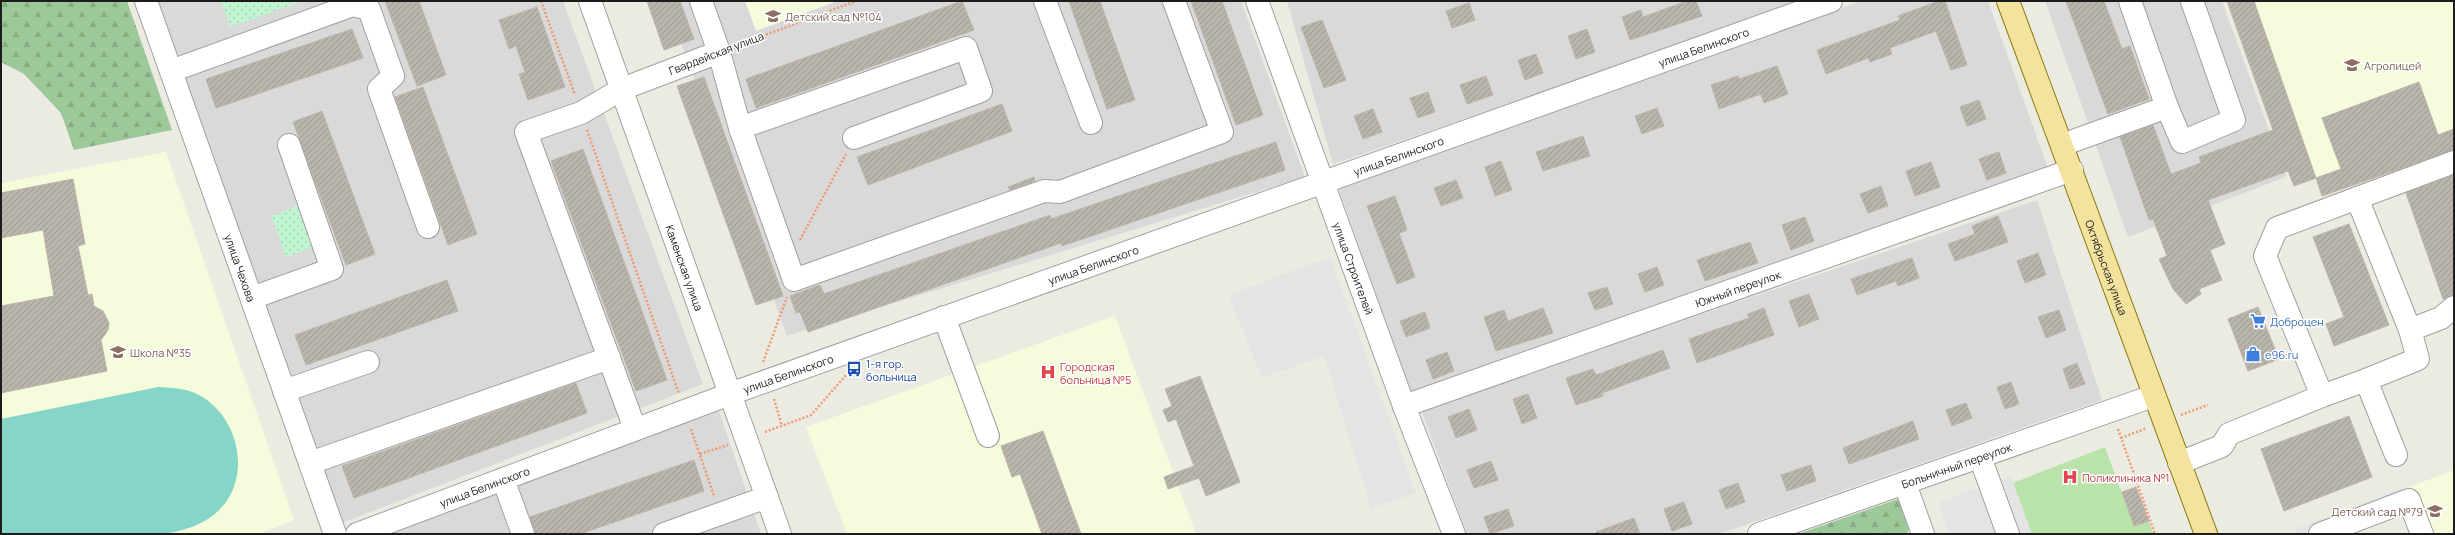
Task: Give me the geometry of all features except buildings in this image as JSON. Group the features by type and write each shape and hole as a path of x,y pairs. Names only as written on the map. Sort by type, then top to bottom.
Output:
{"main road":[{"name":"Октябрьская улица","path":"2008,1 2072,170 2153,396 2206,534"}],"street":[{"name":"улица Чехова","path":"146,1 335,534"},
{"name":"Каменская улица","path":"590,1 780,534"},
{"path":"701,1 719,52 740,128 791,272 1044,191 1060,192 1222,132 1174,1"},
{"path":"1046,1 1090,123"},
{"name":"улица Строителей","path":"1257,1 1404,406 1454,534"},
{"name":"улица Белинского","path":"357,534 730,394 1831,1"},
{"path":"2130,1 2167,107 2182,142 2234,120 2192,1"},
{"path":"171,71 353,3 368,8 393,76 379,89 428,227"},
{"path":"740,128 966,48 981,90 854,138"},
{"name":"Гвардейская улица","path":"609,358 526,132 581,113 622,89 719,52"},
{"path":"2062,145 2167,107"},
{"path":"252,298 332,269 289,145"},
{"path":"2322,396 2265,256 2277,228 2454,162"},
{"name":"Южный переулок","path":"1404,406 2072,170"},
{"path":"2179,463 2222,446 2229,434 2418,359 2410,330 2357,198"},
{"path":"2410,330 2441,318 2454,307"},
{"path":"944,317 988,436"},
{"path":"310,463 609,358 635,429"},
{"path":"284,391 368,362"},
{"path":"2366,380 2396,455"},
{"name":"Больничный переулок","path":"1759,534 2153,396"},
{"path":"1980,457 2008,534"},
{"path":"503,479 523,534"},
{"path":"1905,484 1923,534"},
{"path":"668,533 767,497"},
{"path":"2320,534 2409,500 2422,534"}],"path":[{"path":"541,1 720,514"},
{"name":"Гвардейская улица","path":"719,52 856,1"},
{"path":"782,426 763,361 791,272 854,138"},
{"path":"700,454 812,415 847,374"},
{"path":"2112,411 2155,534"}],"shaded area":[{"path":"153,1 563,1 703,384 339,524"},
{"path":"221,1 303,1 230,27"},
{"path":"666,1 1241,1 1305,177 787,336"},
{"name":"Детский сад №104","path":"745,1 838,1 756,31"},
{"path":"1287,1 1807,1 1333,164"},
{"path":"1861,1 1988,1 2048,168 1412,394 1338,187"},
{"path":"2045,1 2222,1 2286,177 2128,237"},
{"name":"Агролицей","path":"2227,1 2454,1 2454,129 2294,186"},
{"name":"Школа №35","path":"166,152 294,520 258,534 1,534 1,183"},
{"path":"2037,200 2102,400 1719,534 1467,534 1421,410"},
{"path":"297,206 312,247 286,257 271,216"},
{"path":"1330,257 1416,493 1371,508 1324,356 1262,378 1228,295"},
{"name":"Городская больница №5","path":"1115,316 1196,534 847,534 806,427"},
{"path":"158,387 182,389 199,395 218,410 228,424 235,441 238,458 237,476 232,492 222,507 208,519 197,525 164,534 1,534 1,419"},
{"path":"719,411 761,534 387,534"},
{"name":"Детский сад №79","path":"2454,470 2454,534 2425,534 2407,488"},
{"path":"2010,476 2032,534 1949,534 1938,503"},
{"path":"2403,488 2407,498 2312,534 2296,534 2295,529"}],"green space":[{"path":"1,1 127,1 172,130 74,150 61,113 24,74 1,62"},
{"path":"2105,447 2134,526 2149,521 2153,534 2032,534 2013,483"},
{"path":"1901,498 1913,524 1906,534 1798,534"}],"place":[{"name":"Детский сад №104","path":"773,16"},
{"name":"Агролицей","path":"2352,65"},
{"name":"Доброцен","path":"2258,321"},
{"name":"Школа №35","path":"118,352"},
{"name":"e96.ru","path":"2253,354"},
{"name":"1-я гор. больница","path":"854,369"},
{"name":"Городская больница №5","path":"1048,372"},
{"name":"Поликлиника №1","path":"2070,477"},
{"name":"Детский сад №79","path":"2435,511"}]}
